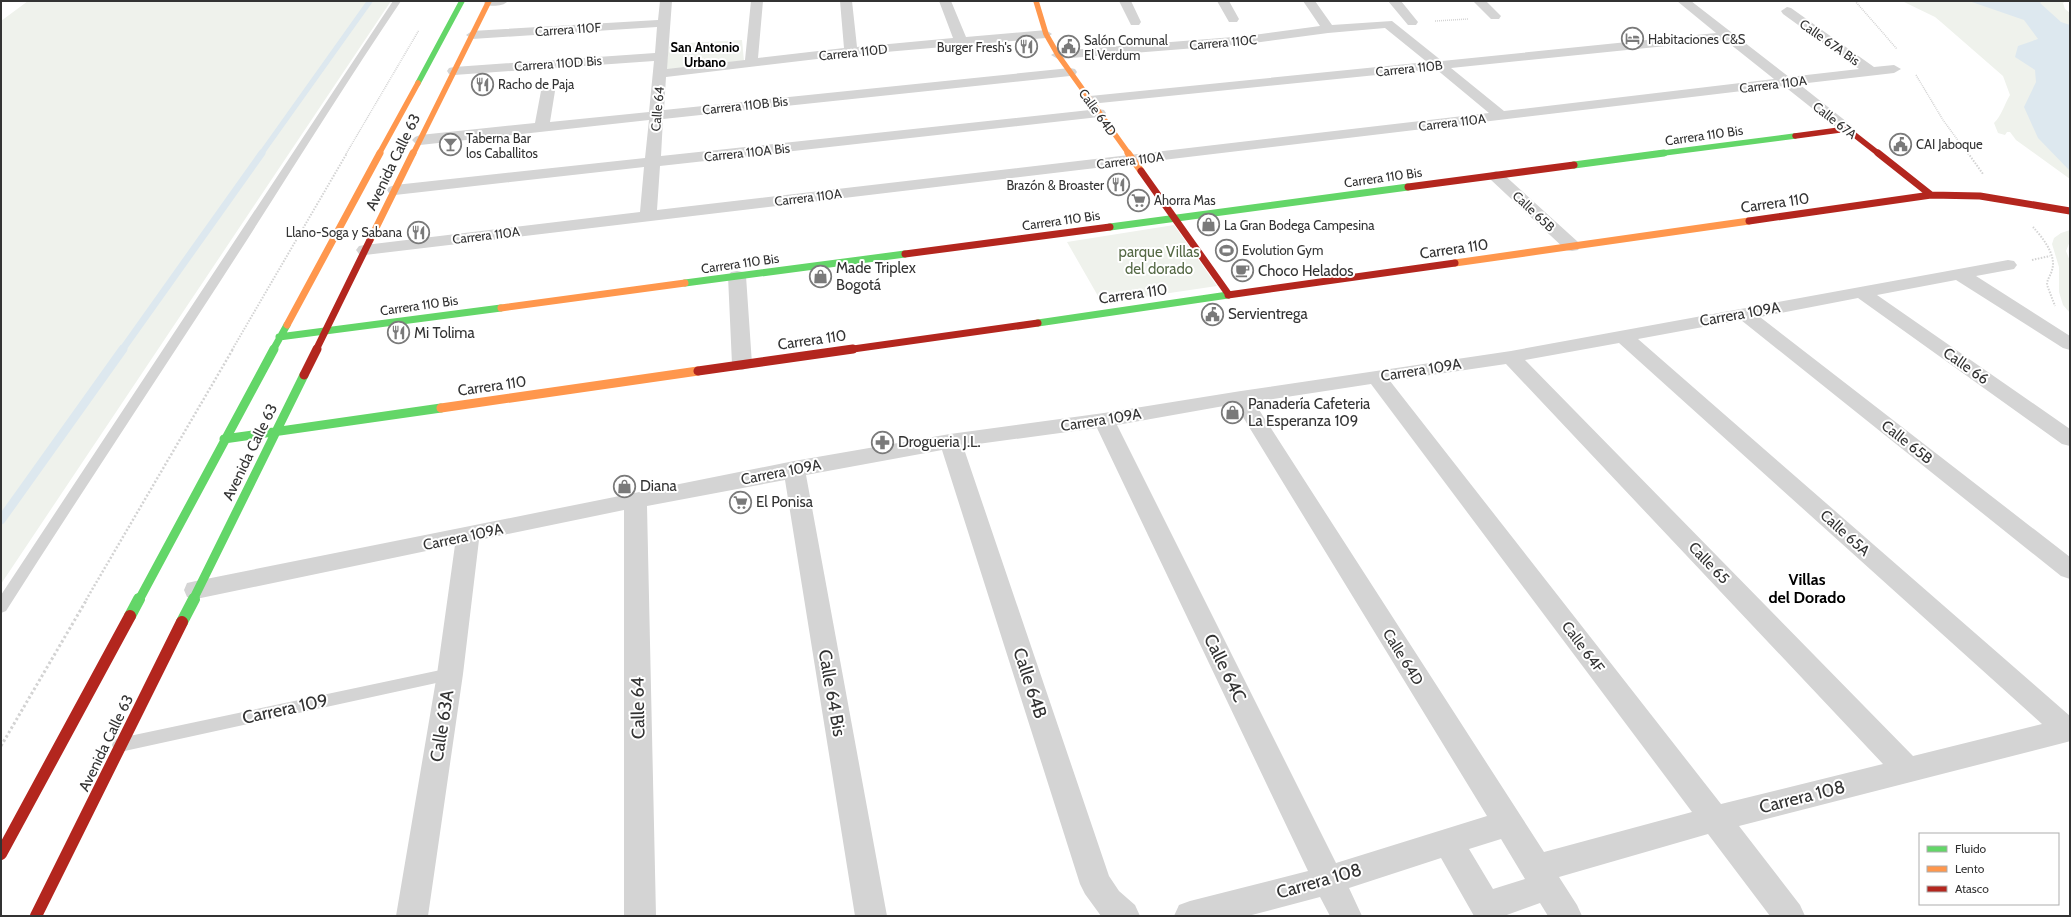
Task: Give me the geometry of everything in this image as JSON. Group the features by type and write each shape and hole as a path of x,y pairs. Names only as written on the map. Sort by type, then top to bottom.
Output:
{"street":[{"name":"Avenida Calle 63","path":"1,854 279,337 462,1"},
{"name":"Avenida Calle 63","path":"36,916 196,590 489,1"},
{"path":"489,1 502,1"},
{"name":"Calle 64","path":"648,216 666,1"},
{"path":"751,62 757,1"},
{"path":"846,1 851,51"},
{"path":"945,1 961,41"},
{"name":"Calle 64D","path":"1036,1 1046,34 1058,55 1229,295"},
{"path":"1125,1 1135,22"},
{"path":"1223,1 1233,18"},
{"path":"1309,1 1328,29"},
{"path":"1394,1 1412,22"},
{"path":"1480,2 1499,1"},
{"name":"Calle 67A","path":"1683,1 1932,195"},
{"path":"1480,2 1495,16"},
{"name":"Calle 67A Bis","path":"1787,11 1872,72"},
{"name":"Carrera 110F","path":"472,35 664,23"},
{"name":"Carrera 110C","path":"1058,55 1246,40 1328,29 1388,24 1439,65"},
{"name":"Carrera 110D","path":"660,74 851,51 1046,34"},
{"name":"Carrera 110B","path":"1090,100 1728,36"},
{"name":"Carrera 110D Bis","path":"454,71 662,56"},
{"path":"1439,65 1502,116"},
{"name":"Carrera 110A","path":"365,250 1894,69"},
{"name":"Carrera 110B Bis","path":"420,140 542,128 656,114 1070,72"},
{"path":"542,128 548,91"},
{"name":"Carrera 110A Bis","path":"395,190 1099,113"},
{"name":"Carrera 110 Bis","path":"279,337 1847,129"},
{"name":"Calle 65B","path":"1496,176 1572,246"},
{"name":"Carrera 110","path":"224,439 1932,195 1980,196 2070,211"},
{"name":"Carrera 109A","path":"196,590 468,536 635,500 950,441 1104,420 1241,397 1511,357 1744,313 1961,275 2008,265"},
{"path":"1961,275 2070,344"},
{"path":"737,276 742,364"},
{"name":"Calle 66","path":"1862,293 2070,439"},
{"name":"Calle 65B","path":"1744,313 2070,570"},
{"name":"Calle 65A","path":"1623,336 2068,730"},
{"name":"Calle 65","path":"1511,357 1907,770"},
{"name":"Calle 64F","path":"1376,377 1789,916"},
{"name":"Calle 64D","path":"1241,397 1566,916"},
{"name":"Calle 64C","path":"1104,420 1346,916"},
{"name":"Calle 64B","path":"950,441 1096,884 1108,902 1124,916"},
{"name":"Calle 64 Bis","path":"794,469 871,916"},
{"name":"Calle 64","path":"635,500 640,916"},
{"name":"Calle 63A","path":"412,916 450,674 468,536"},
{"name":"Carrera 108","path":"1448,842 1486,907 1542,878 1715,819 2068,730"},
{"name":"Carrera 108","path":"1190,916 1329,880 1507,823"}],"lane":[{"path":"1,608 92,465 192,316 326,107 398,1"},
{"name":"Carrera 109","path":"120,745 450,674"}],"path":[{"path":"1855,1 1899,51"},
{"path":"1,746 420,28"},
{"path":"1916,74 1943,120 1982,173"},
{"path":"2041,236 2048,250 2053,267 2047,283 2050,299 2057,309"}],"green space":[{"path":"28,1 391,1 1,584 1,21"},
{"path":"1902,1 2066,1 2063,3 2065,9 2070,13 2070,179 2016,140 2010,132 2007,132 2005,135 1998,133 1994,123 2010,95 2003,76 1935,17"},
{"path":"742,40 744,61 666,70 669,44"},
{"name":"parque Villas del dorado","path":"1174,225 1217,286 1102,303 1067,242"},
{"path":"2070,230 2070,241 2066,251 2070,261 2070,313 2063,305 2059,292 2059,267 2052,244 2054,238 2061,233"}],"shaded area":[{"path":"1969,1 2042,1 2040,3 2061,22 2070,25 2070,171 2038,138 2024,107 2036,82 2035,70 2015,57 2018,46 2038,39 2024,20"}],"waterway":[{"path":"261,154 370,1"},
{"path":"122,350 262,153"},
{"path":"1,520 123,349"}],"traffic: fast":[{"path":"418,83 462,1"},
{"path":"1574,165 1795,136"},
{"path":"1110,227 1408,187"},
{"path":"685,283 905,254"},
{"path":"1038,323 1228,295"},
{"path":"279,337 501,308"},
{"path":"130,616 287,325"},
{"path":"182,622 304,375"},
{"path":"224,439 441,408"}],"traffic: slow":[{"path":"370,240 489,1"},
{"path":"1036,1 1046,34 1058,55 1141,171"},
{"path":"287,325 418,83"},
{"path":"1455,263 1749,221"},
{"path":"501,308 685,283"},
{"path":"441,408 698,371"}],"traffic: jam":[{"path":"1795,136 1847,129 1931,195"},
{"path":"1408,187 1574,165"},
{"path":"1141,171 1229,295"},
{"path":"1749,221 1931,195 1980,196 2070,211"},
{"path":"905,254 1110,227"},
{"path":"304,375 370,240"},
{"path":"1228,295 1455,263"},
{"path":"698,371 1038,323"},
{"path":"1,854 130,616"},
{"path":"36,916 182,622"}],"place":[{"name":"Habitaciones C&S","path":"1633,39"},
{"name":"Burger Fresh's","path":"1027,47"},
{"name":"Salón Comunal El Verdum","path":"1068,47"},
{"name":"Racho de Paja","path":"483,84"},
{"name":"CAI Jaboque","path":"1901,144"},
{"name":"Taberna Bar los Caballitos","path":"451,145"},
{"name":"Brazón & Broaster","path":"1119,185"},
{"name":"Ahorra Mas","path":"1139,200"},
{"name":"La Gran Bodega Campesina","path":"1208,225"},
{"name":"Llano-Soga y Sabana","path":"418,232"},
{"name":"Evolution Gym","path":"1227,250"},
{"name":"Choco Helados","path":"1242,271"},
{"name":"Made Triplex Bogotá","path":"821,277"},
{"name":"Servientrega","path":"1212,314"},
{"name":"Mi Tolima","path":"399,333"},
{"name":"Panadería Cafeteria La Esperanza 109","path":"1232,413"},
{"name":"Drogueria J.L.","path":"883,442"},
{"name":"Diana","path":"625,486"},
{"name":"El Ponisa","path":"741,502"}],"district":[{"name":"San Antonio Urbano","path":"705,54"},
{"name":"Villas del Dorado","path":"1807,588"}]}
